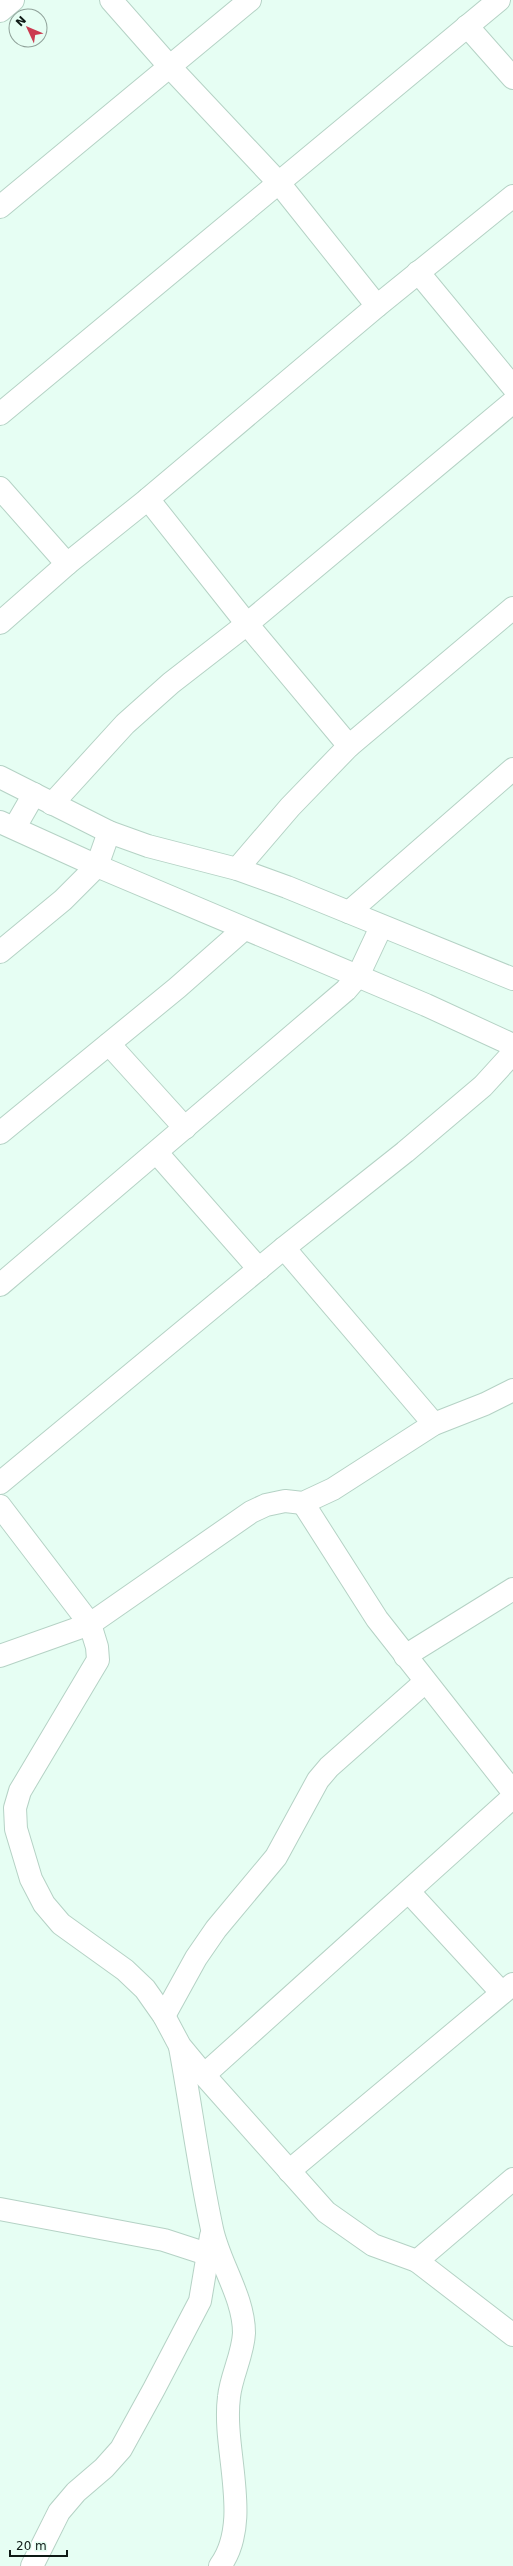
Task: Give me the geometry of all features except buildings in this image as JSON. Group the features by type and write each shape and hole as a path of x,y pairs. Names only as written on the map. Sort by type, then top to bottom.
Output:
{"street":[{"path":"0,11 13,0"},
{"path":"111,0 170,67 279,182 377,306"},
{"path":"0,207 250,0"},
{"path":"0,414 499,0"},
{"path":"467,26 513,78"},
{"path":"0,623 67,564 148,499 418,272 513,196"},
{"path":"418,272 513,387"},
{"path":"513,402 247,624 171,683 43,799 8,825 97,866 358,976 513,1045"},
{"path":"0,488 67,564"},
{"path":"148,499 247,624 349,746"},
{"path":"237,869 290,807 349,746 513,608"},
{"path":"0,777 109,832 148,846 237,869 349,912 513,979"},
{"path":"349,912 509,780"},
{"path":"0,952 63,900 97,866 109,832"},
{"path":"0,1285 157,1153 346,990 358,976 381,926"},
{"path":"0,1133 109,1044 244,929"},
{"path":"109,1044 185,1128"},
{"path":"0,1483 284,1248 405,1152 483,1086 513,1053"},
{"path":"157,1153 259,1269"},
{"path":"284,1248 434,1424"},
{"path":"0,1656 90,1624 251,1512 266,1505 285,1501 303,1503 333,1489 434,1424 485,1404 513,1390"},
{"path":"303,1503 377,1619 513,1792"},
{"path":"0,1506 90,1624 97,1647 98,1660 20,1791 15,1808 16,1828 31,1879 44,1904 61,1924 125,1970 145,1989 164,2016 180,2046 326,2212 350,2231 373,2245 417,2261 513,2335"},
{"path":"405,1656 513,1589"},
{"path":"164,2016 196,1958 216,1929 276,1857 318,1780 329,1767 425,1682"},
{"path":"204,2075 513,1797"},
{"path":"289,2171 508,1988 409,1892"},
{"path":"180,2046 212,2230 240,2310 244,2333 229,2396 227,2428 236,2517 233,2540 220,2566"},
{"path":"417,2261 513,2178"},
{"path":"0,2209 164,2240 210,2255"},
{"path":"32,2566 59,2512 76,2492 104,2468 121,2449 200,2301 210,2255 212,2230"}]}
